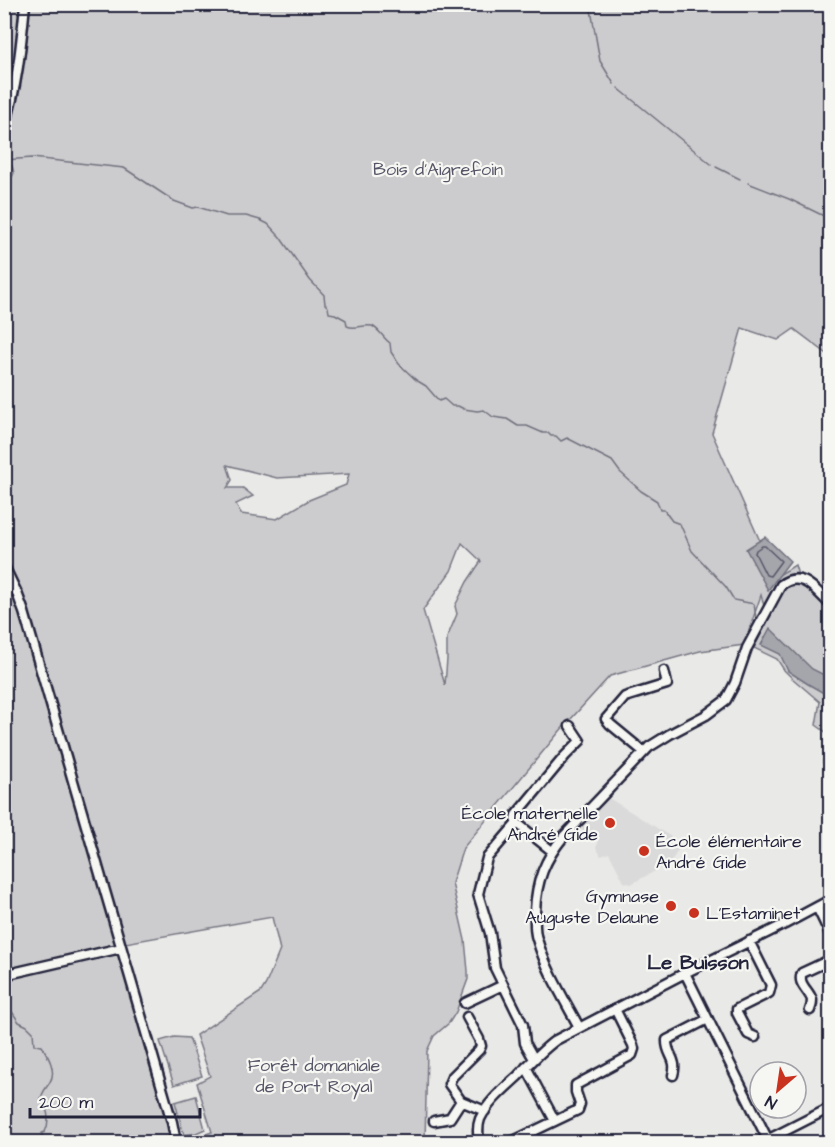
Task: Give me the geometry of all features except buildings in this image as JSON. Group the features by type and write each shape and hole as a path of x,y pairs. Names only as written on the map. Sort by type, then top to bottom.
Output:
{"street":[{"path":"4,129 14,95 25,4"},
{"path":"4,566 26,619 177,1143"},
{"path":"579,1027 547,966 536,937 536,896 540,876 552,851 649,747 715,710 726,700 753,635 779,588 787,581 796,579 804,581 831,604"},
{"path":"644,752 606,719 625,697 667,684 664,671"},
{"path":"552,851 515,819 565,756 580,741 570,726"},
{"path":"517,823 487,858 478,894 490,933 495,968 523,1025 525,1042 534,1059"},
{"path":"479,1143 479,1122 484,1111 544,1049 556,1040 831,900"},
{"path":"817,907 831,934"},
{"path":"749,941 771,985 769,993 737,1009 748,1034 755,1037"},
{"path":"7,974 121,949"},
{"path":"810,1010 812,1000 800,976 831,960"},
{"path":"685,973 767,1140 831,1108"},
{"path":"465,1003 503,985"},
{"path":"511,1143 580,1107 576,1086 634,1053 633,1045 615,1009"},
{"path":"467,1017 481,1046 452,1077 449,1086 461,1101 484,1111"},
{"path":"674,1075 676,1066 667,1047 667,1040 708,1019"},
{"path":"526,1067 555,1121"},
{"path":"434,1121 450,1118 461,1101"}],"shaded area":[{"path":"607,797 673,838 679,849 670,863 631,884 624,882 609,853 601,856 596,847 598,844 596,838 579,828"}],"green space":[{"path":"5,5 830,5 830,356 794,329 778,340 742,328 712,433 776,577 795,565 798,575 783,580 764,606 761,595 744,645 700,651 610,676 560,731 463,848 452,883 465,940 468,979 456,1012 449,1023 434,1036 427,1051 425,1142 181,1142 5,1142 4,181 7,177 12,177 14,173 12,166 5,164","holes":["227,465 277,478 349,474 346,485 309,500 277,519 241,514 236,504 253,496 243,488 227,488 232,480","462,543 481,561 455,606 457,614 447,638 445,685 423,610 451,571","272,917 280,950 261,992 196,1035 210,1076 197,1083 212,1132 181,1142 125,943"]},
{"path":"786,584 803,584 830,607 830,735 816,725 820,702 784,670 777,659 754,648"},
{"path":"174,1037 189,1038 202,1076 174,1085 160,1041"},
{"path":"196,1096 205,1129 184,1135 175,1102"}],"water":[{"path":"765,537 790,561 768,590 746,549"},
{"path":"770,628 812,669 830,678 830,715 826,711 825,703 829,696 788,671 780,654 761,645"}],"waterway":[{"path":"590,4 600,61 614,84"},
{"path":"618,88 711,164"},
{"path":"4,160 32,158 124,168 174,201 227,216 246,216 268,224 324,295 329,313 346,320 347,326 350,327 375,327 390,343 391,352 399,364 426,386 439,401 444,399 452,406 477,411 484,410 493,417 507,419 518,426 527,426 548,433 561,441 567,438 612,461 620,472 641,491 657,501 660,510 664,510 672,521 680,524 692,551 726,587 734,600 754,604 758,620"},
{"path":"716,167 740,179"},
{"path":"748,183 789,199 830,219"},
{"path":"4,962 8,972"},
{"path":"9,976 5,1000 19,1022 33,1032 34,1045 42,1046 53,1073 41,1097 48,1114 47,1126 45,1132 42,1133 41,1142"}],"place":[{"name":"École maternelle André Gide","path":"610,823"},
{"name":"École élémentaire André Gide","path":"644,851"},
{"name":"Gymnase Auguste Delaune","path":"671,906"},
{"name":"L'Estaminet","path":"694,913"}],"district":[{"name":"Le Buisson","path":"698,963"}],"park label":[{"name":"Bois d'Aigrefoin","path":"438,169"},
{"name":"Forêt domaniale de Port Royal","path":"314,1075"}]}
